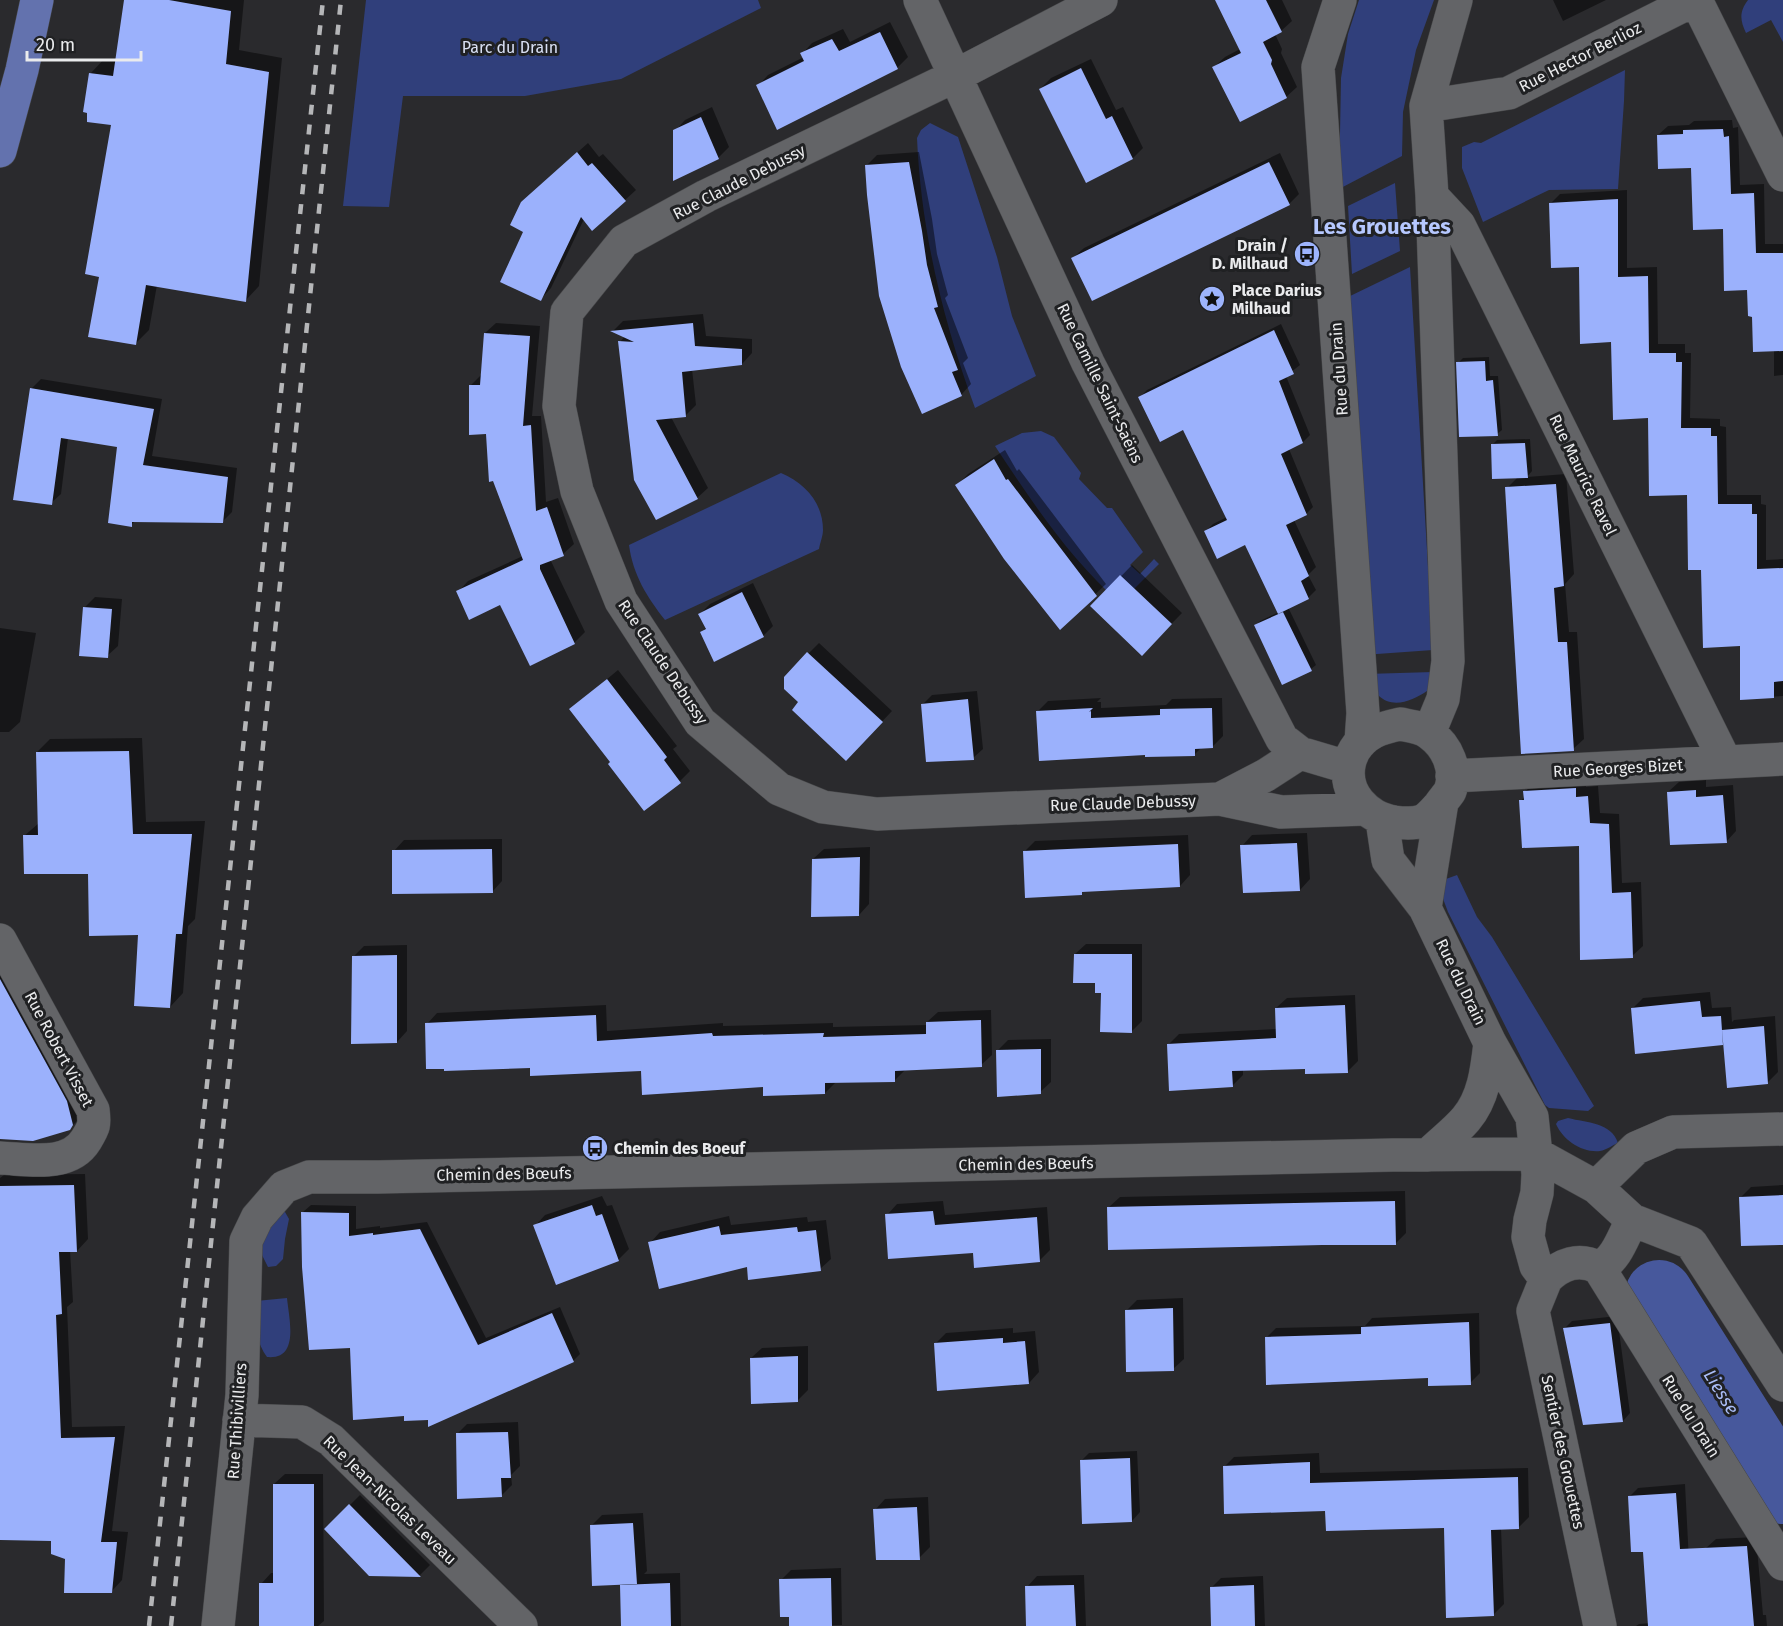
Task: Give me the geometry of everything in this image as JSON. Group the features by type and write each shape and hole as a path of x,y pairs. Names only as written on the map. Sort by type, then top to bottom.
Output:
{"main road":[{"path":"0,151 22,70 34,5"}],"street":[{"name":"Rue Camille Saint-Saëns","path":"920,0 1088,363 1282,740 1300,753"},
{"name":"Rue Claude Debussy","path":"1101,0 956,76 726,186 624,241 567,312 560,406 577,491 621,601 700,722 779,789 823,807 877,814 1220,799 1266,775 1300,753"},
{"name":"Rue du Drain","path":"1340,0 1318,67 1363,713 1354,755"},
{"path":"1429,733 1443,699 1448,661 1432,196 1426,106 1456,0"},
{"path":"1695,0 1783,175"},
{"name":"Rue Hector Berlioz","path":"1426,106 1509,93 1695,0"},
{"name":"Rue Maurice Ravel","path":"1432,196 1460,225 1725,761"},
{"path":"1373,814 1354,795 1348,782 1354,755 1371,733 1383,728 1400,724 1429,733 1444,747 1450,761 1425,908"},
{"path":"1300,753 1354,755"},
{"name":"Rue Georges Bizet","path":"1447,789 1725,761 1783,759"},
{"path":"1220,799 1281,812 1373,814 1400,823 1422,821 1432,814 1447,789"},
{"name":"Rue du Drain","path":"1373,814 1388,860 1425,908 1490,1043 1532,1117 1537,1193 1528,1237 1536,1266 1546,1279"},
{"name":"Rue Robert Visset","path":"0,940 93,1110 95,1125 80,1150 60,1159 0,1158"},
{"path":"1428,1155 1466,1119 1475,1104 1483,1088 1490,1043"},
{"path":"1596,1187 1636,1148 1673,1132 1783,1129"},
{"name":"Chemin des Bœufs","path":"257,1218 284,1187 309,1177 1536,1154 1596,1187 1632,1220"},
{"name":"Rue Thibivilliers","path":"218,1626 239,1420 246,1241 257,1218"},
{"path":"1546,1279 1557,1268 1570,1262 1592,1264 1599,1268 1614,1255 1632,1220 1691,1243 1783,1385"},
{"name":"Rue du Drain","path":"1599,1268 1783,1564"},
{"name":"Sentier des Grouettes","path":"1546,1279 1533,1311 1600,1626"},
{"name":"Rue Jean-Nicolas Leveau","path":"239,1420 302,1422 331,1440 520,1626"}],"green space":[{"name":"Parc du Drain","path":"366,0 758,0 761,8 621,79 525,96 403,96 389,207 343,206"},
{"path":"1359,0 1434,0 1416,50 1403,112 1402,156 1339,189 1341,78 1348,34"},
{"path":"1748,0 1783,0 1783,42 1771,20 1746,33 1741,16"},
{"path":"1625,70 1618,189 1549,190 1483,222 1462,168 1462,147 1474,142 1481,143"},
{"path":"930,123 958,137 997,257 1012,316 1036,376 975,408 944,309 923,207 917,138 921,130"},
{"path":"1395,183 1400,251 1352,274 1348,206"},
{"path":"1410,267 1433,650 1363,655 1346,298"},
{"path":"1041,431 1054,437 1081,473 1079,479 1107,508 1112,508 1143,552 1130,565 1140,574 1154,559 1159,564 1120,603 1068,548 1037,508 995,446 1022,433"},
{"path":"781,473 805,488 820,511 823,535 819,549 665,620 642,585 629,545"},
{"path":"1433,672 1427,691 1416,698 1396,703 1384,700 1378,695 1366,674"},
{"path":"1457,875 1477,917 1492,937 1594,1106 1588,1111 1549,1108 1545,1105 1448,912 1442,896 1446,879"},
{"path":"1568,1118 1604,1127 1615,1136 1618,1143 1600,1151 1580,1148 1563,1135 1556,1124"},
{"path":"278,1211 285,1212 289,1219 283,1259 276,1266 268,1267 261,1253 267,1219"},
{"path":"287,1298 290,1327 288,1345 284,1352 277,1356 267,1357 258,1337 256,1301"}],"building":[{"path":"124,0 169,0 231,11 226,64 269,72 246,302 146,285 136,345 88,337 99,277 85,274 111,125 87,122 87,113 83,112 89,73 113,76"},
{"path":"1215,0 1266,0 1282,32 1263,42 1287,98 1240,122 1212,67 1241,53"},
{"path":"880,32 898,69 777,130 756,85 804,61 800,53 832,39 839,51"},
{"path":"1081,68 1106,119 1112,116 1133,159 1086,183 1039,89"},
{"path":"701,117 719,159 673,181 673,130"},
{"path":"1723,129 1724,137 1729,136 1731,194 1754,193 1756,253 1783,253 1783,351 1753,352 1752,317 1748,316 1747,290 1724,291 1723,229 1693,230 1691,168 1658,169 1657,135 1683,134 1683,130"},
{"path":"577,152 588,166 592,163 626,201 592,231 581,217 541,301 500,282 523,232 510,225 521,202"},
{"path":"909,162 927,265 938,307 934,308 958,370 952,372 962,396 922,414 901,367 879,296 865,165"},
{"path":"1269,162 1290,205 1092,301 1071,258"},
{"path":"1618,199 1618,277 1648,276 1649,353 1676,353 1676,362 1682,362 1681,428 1711,428 1711,436 1717,436 1718,504 1752,504 1752,514 1757,514 1757,569 1783,568 1783,681 1774,682 1774,698 1740,700 1740,646 1703,648 1701,570 1688,570 1687,495 1649,496 1648,418 1613,420 1611,342 1580,344 1579,267 1551,268 1549,203"},
{"path":"693,323 695,346 742,349 742,365 682,372 686,417 656,420 698,499 656,520 634,480 618,341 634,342 610,331"},
{"path":"1274,330 1294,374 1279,381 1303,443 1281,454 1307,515 1286,525 1309,576 1301,581 1309,599 1278,614 1245,545 1217,559 1204,531 1227,520 1183,430 1160,442 1138,397"},
{"path":"484,333 530,336 523,426 531,425 536,511 547,507 564,556 540,565 540,569 575,644 530,666 500,605 469,620 456,591 523,560 493,481 489,482 486,434 469,435 469,385 480,385"},
{"path":"1485,361 1486,381 1493,380 1498,436 1459,437 1456,362"},
{"path":"30,388 154,409 143,465 228,477 223,523 132,522 132,527 108,523 117,447 61,438 52,505 13,500"},
{"path":"1525,443 1528,478 1492,479 1491,444"},
{"path":"994,459 1006,480 1008,479 1097,596 1060,630 1004,559 955,485"},
{"path":"1556,484 1564,586 1554,588 1558,642 1567,642 1574,751 1521,754 1505,487"},
{"path":"1120,575 1172,624 1142,656 1090,606"},
{"path":"742,592 764,637 714,662 700,632 706,629 698,614"},
{"path":"83,607 112,609 108,658 79,656"},
{"path":"1283,612 1312,671 1282,685 1254,625"},
{"path":"807,652 883,722 846,761 792,710 798,702 784,689 784,677"},
{"path":"607,679 667,757 664,760 681,783 644,811 569,709"},
{"path":"968,699 974,760 926,762 921,704"},
{"path":"1093,708 1089,712 1091,711 1091,718 1160,715 1160,709 1212,708 1213,748 1195,749 1195,756 1145,757 1145,755 1039,761 1036,711"},
{"path":"129,751 133,834 192,834 182,934 176,934 170,1008 134,1006 138,935 89,936 88,874 24,874 23,835 38,835 36,752"},
{"path":"1576,788 1576,797 1588,796 1590,823 1609,824 1612,893 1631,892 1633,958 1580,960 1579,846 1522,848 1519,800 1524,800 1523,791"},
{"path":"1696,790 1696,797 1723,795 1727,843 1670,845 1667,792"},
{"path":"1297,843 1300,891 1243,893 1240,845"},
{"path":"1178,844 1180,887 1082,892 1082,895 1025,898 1023,851"},
{"path":"492,849 493,893 392,894 392,850"},
{"path":"860,857 859,916 811,917 812,859"},
{"path":"1074,954 1132,954 1132,1033 1100,1032 1101,993 1095,993 1095,983 1073,983"},
{"path":"397,955 397,1043 351,1044 352,956"},
{"path":"0,979 67,1101 73,1125 70,1130 33,1141 0,1139"},
{"path":"1700,1001 1702,1017 1721,1016 1723,1045 1635,1054 1631,1008"},
{"path":"1345,1005 1348,1073 1305,1074 1305,1069 1232,1071 1233,1087 1169,1091 1167,1044 1276,1038 1275,1008"},
{"path":"596,1015 597,1041 712,1033 713,1036 824,1033 823,1037 926,1034 926,1022 981,1020 982,1067 895,1071 895,1082 825,1083 825,1094 763,1096 763,1087 642,1095 641,1071 530,1076 530,1068 444,1071 444,1069 426,1069 425,1023"},
{"path":"1764,1026 1768,1084 1727,1088 1722,1030"},
{"path":"1041,1049 1041,1094 997,1097 996,1050"},
{"path":"74,1185 77,1252 59,1252 62,1314 56,1315 61,1438 115,1437 101,1542 117,1542 112,1593 64,1593 65,1559 51,1554 51,1541 0,1540 0,1186"},
{"path":"1783,1195 1783,1245 1741,1246 1739,1197"},
{"path":"1395,1201 1396,1245 1108,1250 1107,1207"},
{"path":"592,1205 596,1216 602,1214 619,1261 556,1285 533,1225"},
{"path":"933,1211 935,1225 1037,1217 1040,1262 974,1268 973,1253 888,1259 885,1214"},
{"path":"301,1212 349,1213 349,1236 420,1229 478,1345 552,1313 574,1362 428,1427 428,1420 404,1421 404,1416 353,1420 350,1348 309,1350 302,1267"},
{"path":"719,1226 721,1235 797,1227 798,1232 816,1230 821,1271 748,1280 747,1267 659,1289 648,1242"},
{"path":"1173,1308 1174,1371 1126,1372 1125,1310"},
{"path":"1469,1322 1471,1385 1428,1386 1428,1378 1266,1385 1265,1337 1361,1334 1361,1327"},
{"path":"1610,1323 1623,1422 1583,1425 1563,1328"},
{"path":"1003,1338 1003,1343 1025,1341 1029,1384 937,1391 934,1343"},
{"path":"798,1356 798,1402 751,1404 750,1358"},
{"path":"508,1432 511,1478 501,1478 502,1497 457,1499 456,1433"},
{"path":"1130,1458 1132,1522 1082,1524 1080,1460"},
{"path":"1310,1462 1310,1483 1518,1477 1519,1529 1491,1530 1494,1616 1446,1618 1444,1528 1326,1531 1325,1511 1224,1514 1223,1466"},
{"path":"273,1484 314,1484 314,1626 259,1626 259,1583 273,1583"},
{"path":"1676,1493 1680,1549 1747,1546 1754,1626 1648,1626 1643,1552 1631,1552 1628,1496"},
{"path":"349,1504 421,1577 369,1576 324,1529"},
{"path":"917,1507 920,1560 876,1560 873,1509"},
{"path":"633,1523 637,1584 592,1586 590,1525"},
{"path":"831,1578 832,1626 789,1626 789,1617 780,1617 779,1579"},
{"path":"670,1583 671,1626 621,1626 620,1585"},
{"path":"1074,1585 1076,1626 1026,1626 1025,1586"},
{"path":"1254,1585 1255,1626 1211,1626 1210,1587"}],"waterway":[{"name":"Liesse","path":"1659,1294 1783,1490"}],"railway":[{"path":"149,1626 323,0"},
{"path":"171,1626 341,0"}],"place":[{"name":"Drain / D. Milhaud","path":"1307,254"},
{"name":"Place Darius Milhaud","path":"1212,299"},
{"name":"Chemin des Boeuf","path":"595,1148"}],"district":[{"name":"Les Grouettes","path":"1382,226"}]}
